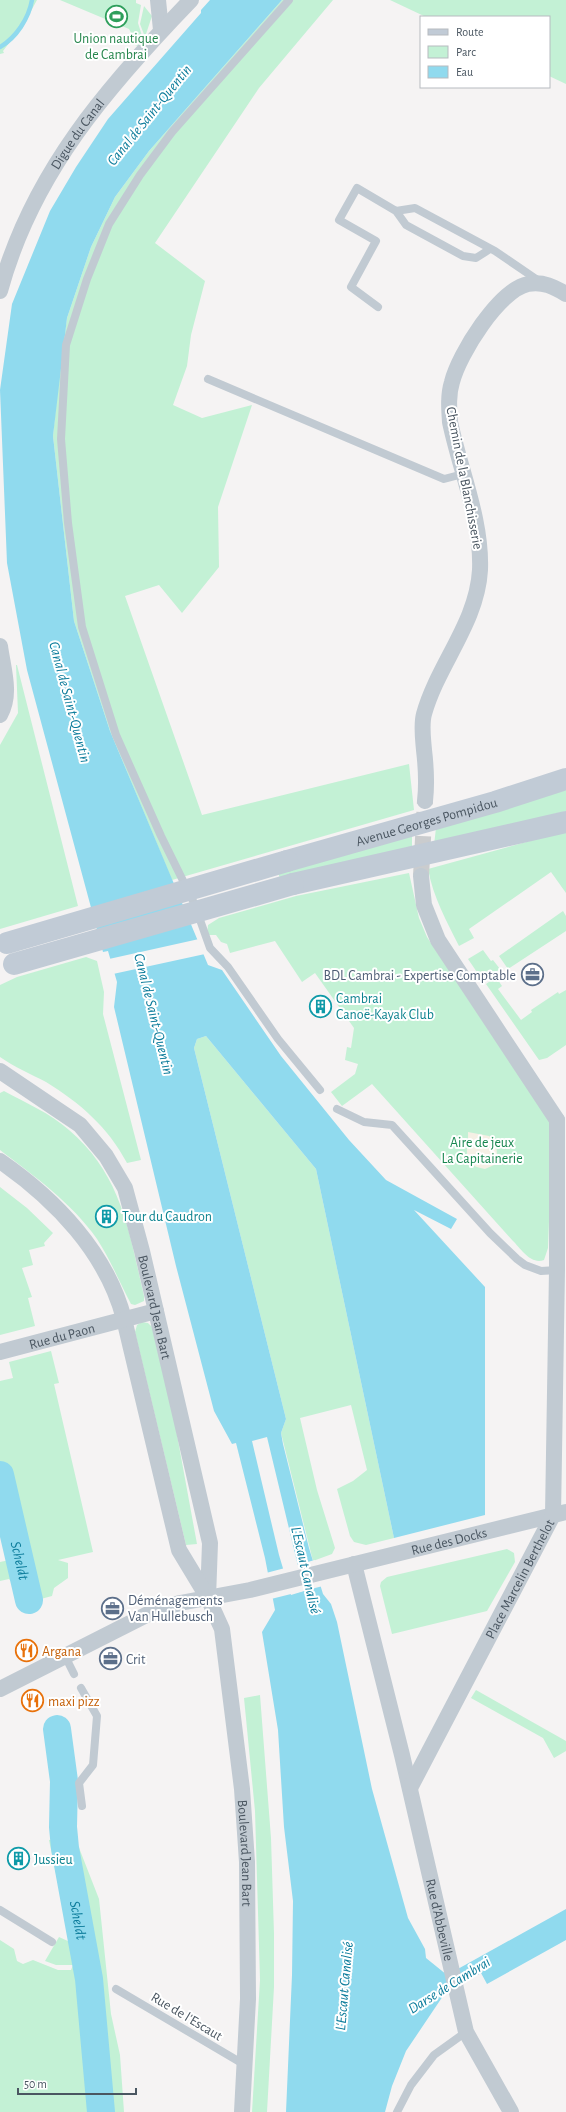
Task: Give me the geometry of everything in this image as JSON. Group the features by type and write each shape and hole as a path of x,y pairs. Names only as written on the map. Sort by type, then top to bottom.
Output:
{"main road":[{"name":"Avenue Georges Pompidou","path":"4,944 495,802 566,780"},
{"name":"Avenue Georges Pompidou","path":"7,966 293,884 516,835 566,822"}],"street":[{"path":"158,0 161,30"},
{"name":"Digue du Canal","path":"0,291 29,213 61,155 106,93 161,30 191,0"},
{"path":"543,283 566,294"},
{"name":"Chemin de la Blanchisserie","path":"425,802 424,714 435,686 473,607 479,580 478,538 452,428 449,404 451,384 464,350 481,326 507,296 517,288 528,284 543,283"},
{"path":"0,646 7,694 5,707 0,715"},
{"path":"421,876 424,905 438,940 561,1122"},
{"name":"Boulevard Jean Bart","path":"0,1071 80,1125 111,1162 128,1197 210,1543 208,1598"},
{"name":"Place Marcelin Berthelot","path":"410,1788 559,1514 561,1318 557,1270 561,1122"},
{"name":"Boulevard Jean Bart","path":"0,1161 44,1197 83,1238 101,1264 110,1282 124,1319 179,1550 208,1598 222,1630 245,1825 249,1941 242,2112"},
{"name":"Rue du Paon","path":"0,1352 156,1310"},
{"name":"Rue des Docks","path":"0,1689 158,1609 180,1603 241,1592 559,1514"},
{"path":"354,1564 410,1788"},
{"name":"Rue d'Abbeville","path":"410,1788 459,2007 466,2032 511,2112"}],"lane":[{"path":"289,0 172,132 140,175 109,224 86,278 66,345 61,439 68,523 82,627 116,735 160,836 194,903 210,948 228,967 278,1039 320,1090"},
{"path":"378,307 351,287 376,241 339,220 356,188 396,211 406,226 463,256 476,258 490,249"},
{"path":"396,211 415,208 490,249 543,283"},
{"path":"208,379 444,479 463,474"},
{"path":"336,1109 364,1122 392,1125 490,1233 517,1259 525,1265 541,1271 557,1270"},
{"path":"64,1656 74,1674"},
{"path":"81,1688 97,1716 93,1765 79,1783 82,1806"},
{"path":"0,1910 52,1942"},
{"name":"Rue de l'Escaut","path":"116,1989 245,2065"},
{"path":"397,2112 411,2085 434,2055 466,2032"}],"green space":[{"path":"0,0 37,0 25,22 3,51 4,53 0,54"},
{"name":"Union nautique de Cambrai","path":"60,0 136,0 136,3 141,5 138,23 143,39 138,46 132,44 135,40 129,29"},
{"path":"282,0 333,0 259,88 155,243 205,281 191,335 187,366 173,405 202,418 252,405 218,507 219,567 182,613 159,585 125,596 202,815 409,764 414,810 172,880 110,731 74,621 53,436 58,385 67,318 91,247 115,197 149,151"},
{"path":"390,0 566,0 566,84 550,76 550,16 424,16"},
{"path":"144,6 152,16 145,37 140,24"},
{"path":"16,665 78,906 0,929 0,745 18,713"},
{"path":"566,790 566,811 434,845 436,828"},
{"path":"566,831 566,893 551,872 469,929 474,938 459,946 437,899 428,869"},
{"path":"412,834 412,849 280,879 278,872"},
{"name":"Aire de jeux La Capitainerie","path":"409,873 419,918 427,937 549,1121 552,1141 548,1248 544,1260 535,1260 523,1252 372,1084 342,1106 331,1092 355,1074 358,1064 345,1060 347,1047 351,1048 354,1028 315,973 302,982 275,941 230,953 227,944 221,942 216,935 207,935 208,925 219,918 296,896"},
{"path":"563,911 566,916 566,931 508,969 499,956"},
{"path":"483,950 491,961 493,960 500,969 483,981 468,959"},
{"path":"86,957 97,961 104,992 103,1014 141,1160 127,1163 111,1138 82,1107 46,1082 0,1057 0,985 17,977"},
{"path":"496,977 502,986 498,989 521,1020 532,1012 531,1010 558,992 559,994 566,990 566,1045 547,1058 539,1060 486,984"},
{"path":"206,1036 316,1169 394,1538 366,1545 354,1542 350,1536 337,1489 353,1481 367,1470 351,1405 300,1418 317,1490 335,1548 332,1554 313,1561 281,1433 286,1419 194,1048 197,1039"},
{"path":"4,1091 54,1118 62,1124 87,1147 101,1166 112,1185 128,1227 144,1301 135,1305 131,1304 97,1239 87,1226 52,1191 0,1150 0,1093"},
{"path":"0,1187 27,1208 53,1233 44,1243 45,1246 29,1250 33,1265 22,1268 32,1297 28,1298 35,1326 0,1335"},
{"path":"142,1322 148,1323 152,1327 175,1424 197,1544 186,1545 135,1332 137,1325"},
{"path":"51,1351 59,1383 54,1384 93,1552 58,1560 68,1563 68,1578 54,1588 52,1596 37,1600 21,1592 9,1579 0,1581 0,1562 14,1559 10,1539 0,1532 0,1381 13,1378 9,1362"},
{"path":"507,1549 514,1553 515,1562 487,1611 392,1634 380,1586 381,1582 387,1577"},
{"path":"476,1690 566,1741 566,1751 554,1758 543,1738 471,1698"},
{"path":"260,1695 271,1838 274,1987 267,2112 252,2112 260,1980 255,1811 244,1698"},
{"path":"74,1835 99,1899 111,2014 120,2055 124,2112 0,2112 0,1940 14,1949 17,1961 23,1964 33,1960 58,1970 71,1970 73,1965 56,1965 45,1961 59,1937 70,1942 49,1840"}],"sand":[{"path":"468,1132 489,1136 496,1141 497,1155 494,1165 485,1169 477,1167 468,1160"}],"water":[{"path":"210,0 282,0 149,151 115,197 91,247 67,318 53,436 74,621 110,731 208,965 222,970 281,1056 349,1140 386,1180 457,1219 451,1229 414,1210 485,1287 485,1515 394,1538 316,1169 206,1036 197,1039 194,1048 286,1419 281,1433 283,1444 309,1548 323,1594 331,1604 337,1622 372,1789 408,1918 425,1949 426,1958 447,1975 566,1909 566,1940 487,1984 481,1973 445,1993 406,2051 392,2086 385,2112 286,2112 292,1975 293,1901 284,1827 278,1730 262,1632 275,1610 265,1558 236,1443 232,1444 214,1411 176,1266 114,1007 117,982 108,951 103,952 27,670 7,563 0,390 12,304 50,211 76,167 108,119 201,13 201,10","holes":["267,1437 304,1591 291,1595 279,1555 252,1441"]}],"pier":[{"path":"199,939 205,954 113,974 109,959"},
{"path":"315,1560 323,1586 271,1599 266,1573 285,1568 292,1592 301,1590 296,1565"}],"waterway":[{"path":"0,47 6,43 21,27 28,14 32,0"},
{"name":"Scheldt","path":"0,1475 29,1600"},
{"name":"Scheldt","path":"57,1729 64,1781 63,1827 65,1848 89,1979 101,2112"}],"tunnel":[{"path":"421,876 425,801"}],"place":[{"name":"Union nautique de Cambrai","path":"116,16"},
{"name":"BDL Cambrai - Expertise Comptable","path":"532,975"},
{"name":"Cambrai Canoë-Kayak Club","path":"320,1006"},
{"name":"Tour du Caudron","path":"106,1216"},
{"name":"Déménagements Van Hullebusch","path":"112,1608"},
{"name":"Argana","path":"27,1651"},
{"name":"Crit","path":"111,1659"},
{"name":"maxi pizz","path":"32,1701"},
{"name":"Jussieu","path":"19,1859"}],"water label":[{"name":"Canal de Saint-Quentin","path":"149,115"},
{"name":"Canal de Saint-Quentin","path":"70,702"},
{"name":"Canal de Saint-Quentin","path":"154,1014"},
{"name":"L'Escaut Canalisé","path":"306,1570"},
{"name":"Darse de Cambrai","path":"449,1985"},
{"name":"L'Escaut Canalisé","path":"344,1986"}]}
